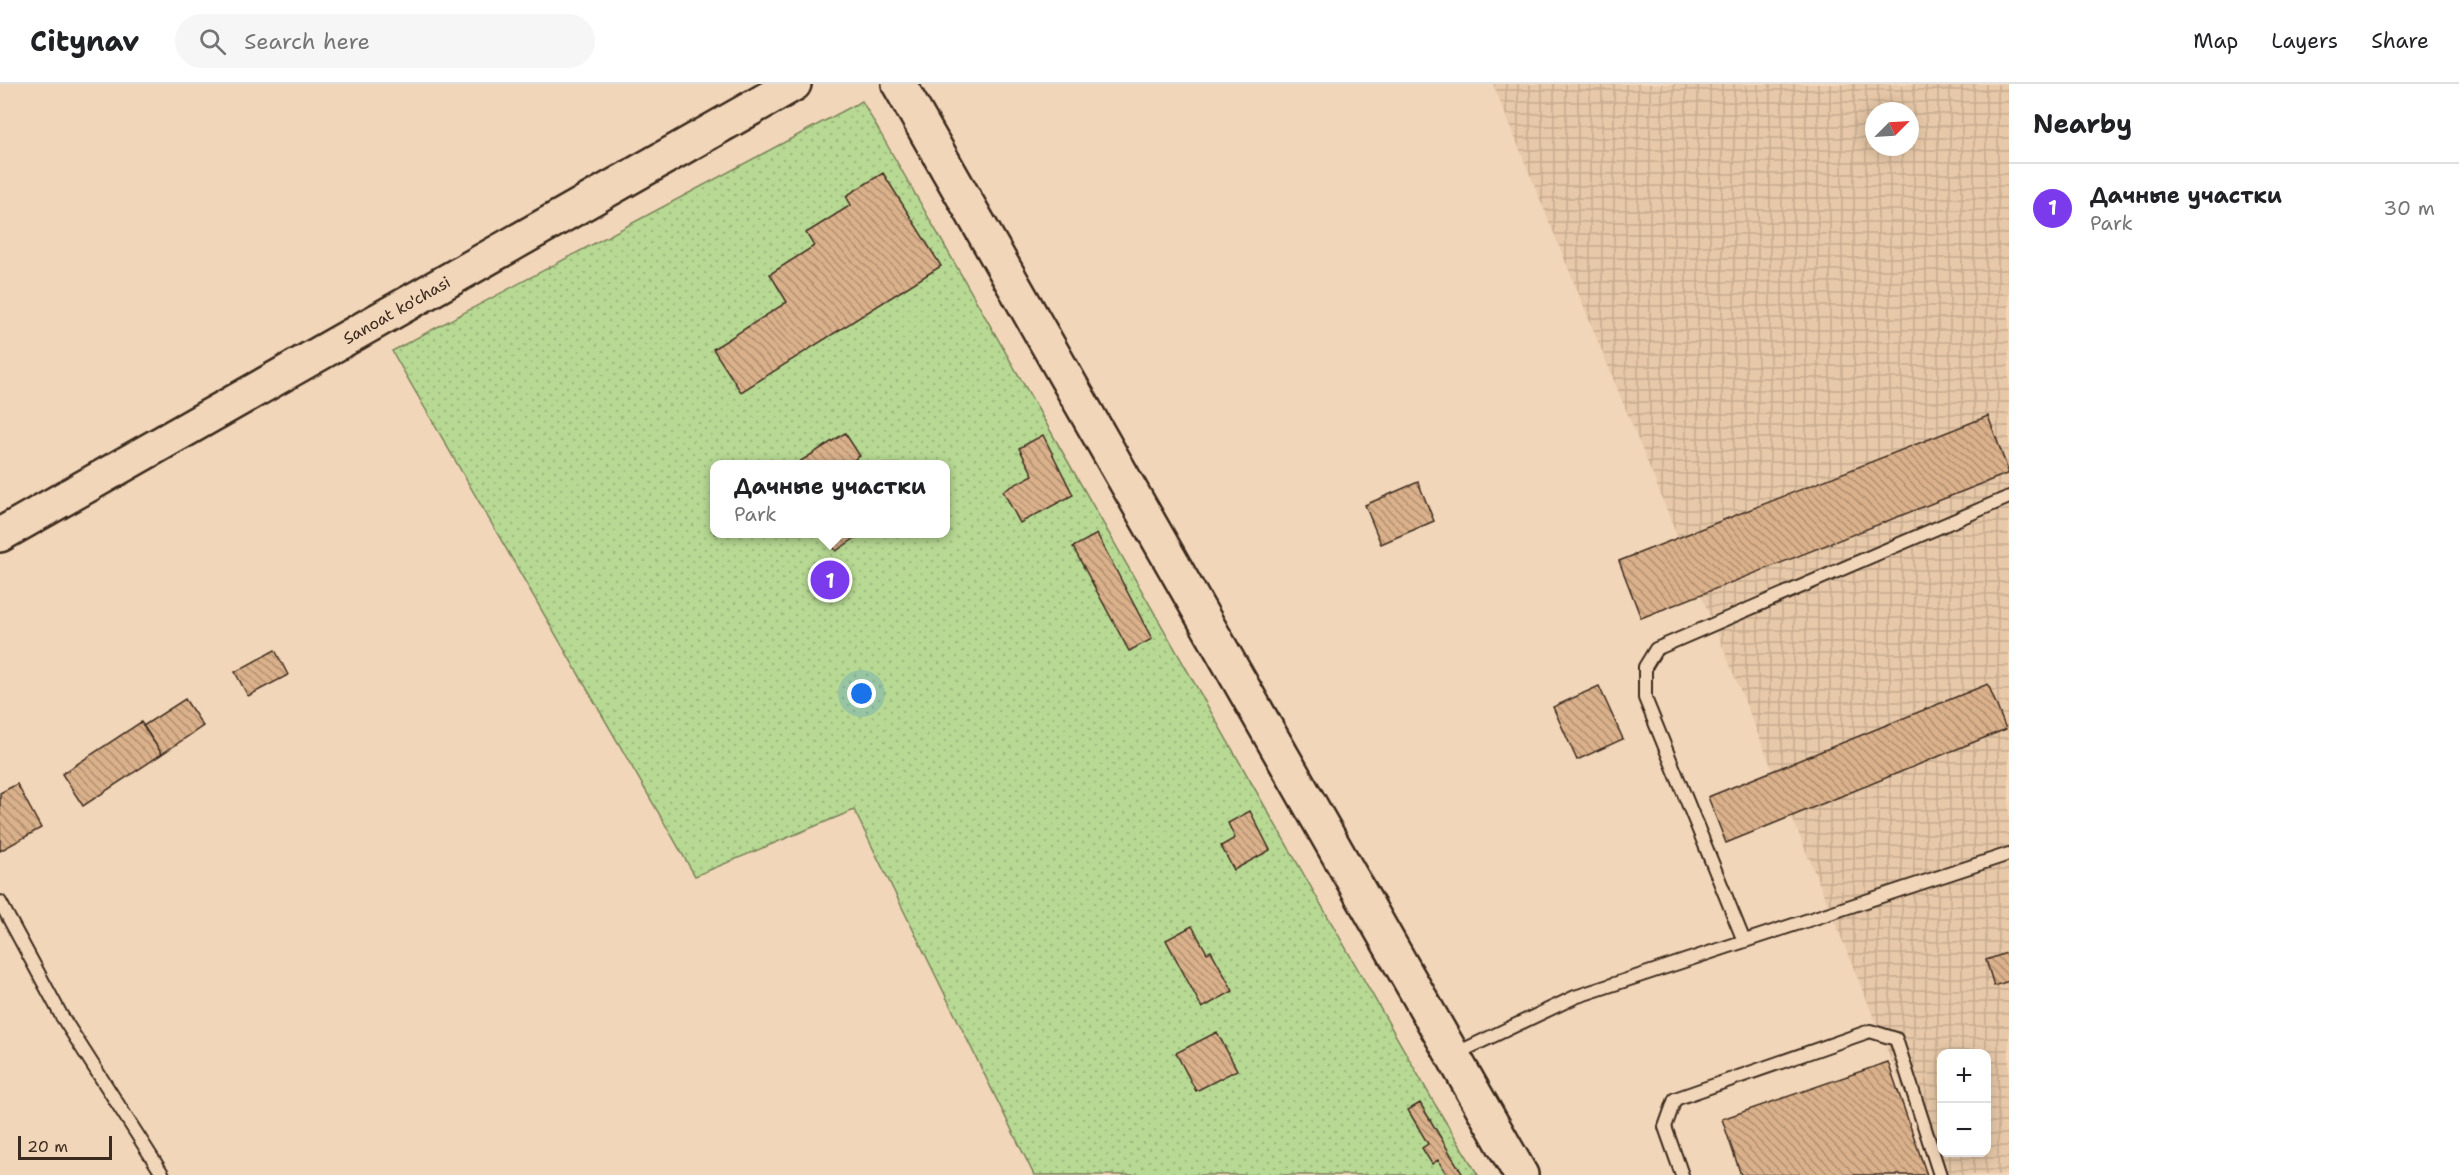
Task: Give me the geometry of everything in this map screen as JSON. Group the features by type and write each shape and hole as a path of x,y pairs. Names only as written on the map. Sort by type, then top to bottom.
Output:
{"main road":[{"name":"Sanoat ko'chasi","path":"0,535 794,84"},
{"path":"898,84 1521,1175"}],"lane":[{"path":"1744,941 1645,698 1645,667 1656,649 2009,497"},
{"path":"1452,1055 1575,997 2009,854"},
{"path":"0,902 61,1015 163,1175"},
{"path":"1682,1175 1665,1127 1675,1099 1870,1031 1896,1039 1940,1175"}],"shaded area":[{"path":"1493,84 2009,84 2009,1175 1938,1175"}],"green space":[{"path":"862,101 1436,1106 1478,1175 1034,1175 854,810 695,876 392,351"}],"building":[{"path":"883,173 941,266 741,392 713,349 787,302 770,274 814,246 806,233 851,205 846,196"},
{"path":"1988,416 2009,473 1641,618 1619,561"},
{"path":"845,433 860,456 854,460 802,460"},
{"path":"1043,435 1073,495 1020,523 1003,491 1033,475 1019,448"},
{"path":"1418,482 1434,521 1381,544 1365,505"},
{"path":"1097,534 1152,639 1129,651 1073,547"},
{"path":"828,538 856,538 836,551"},
{"path":"275,650 288,675 248,696 235,672"},
{"path":"1988,684 2006,729 1726,843 1708,797"},
{"path":"1599,686 1623,739 1577,760 1553,707"},
{"path":"185,699 203,726 162,754 143,726"},
{"path":"141,722 162,754 83,806 62,774"},
{"path":"17,784 41,828 0,851 0,793"},
{"path":"1250,811 1270,850 1234,870 1221,846 1235,838 1228,823"},
{"path":"1192,926 1207,953 1211,951 1233,991 1202,1008 1166,940"},
{"path":"2009,952 2009,981 1994,986 1986,960"},
{"path":"1217,1032 1237,1070 1196,1091 1176,1053"},
{"path":"1888,1062 1927,1175 1741,1175 1722,1119"},
{"path":"1420,1103 1463,1175 1447,1175 1438,1160 1432,1164 1422,1148 1428,1144 1408,1110"}],"place":[{"name":"Дачные участки","path":"830,580"}]}
